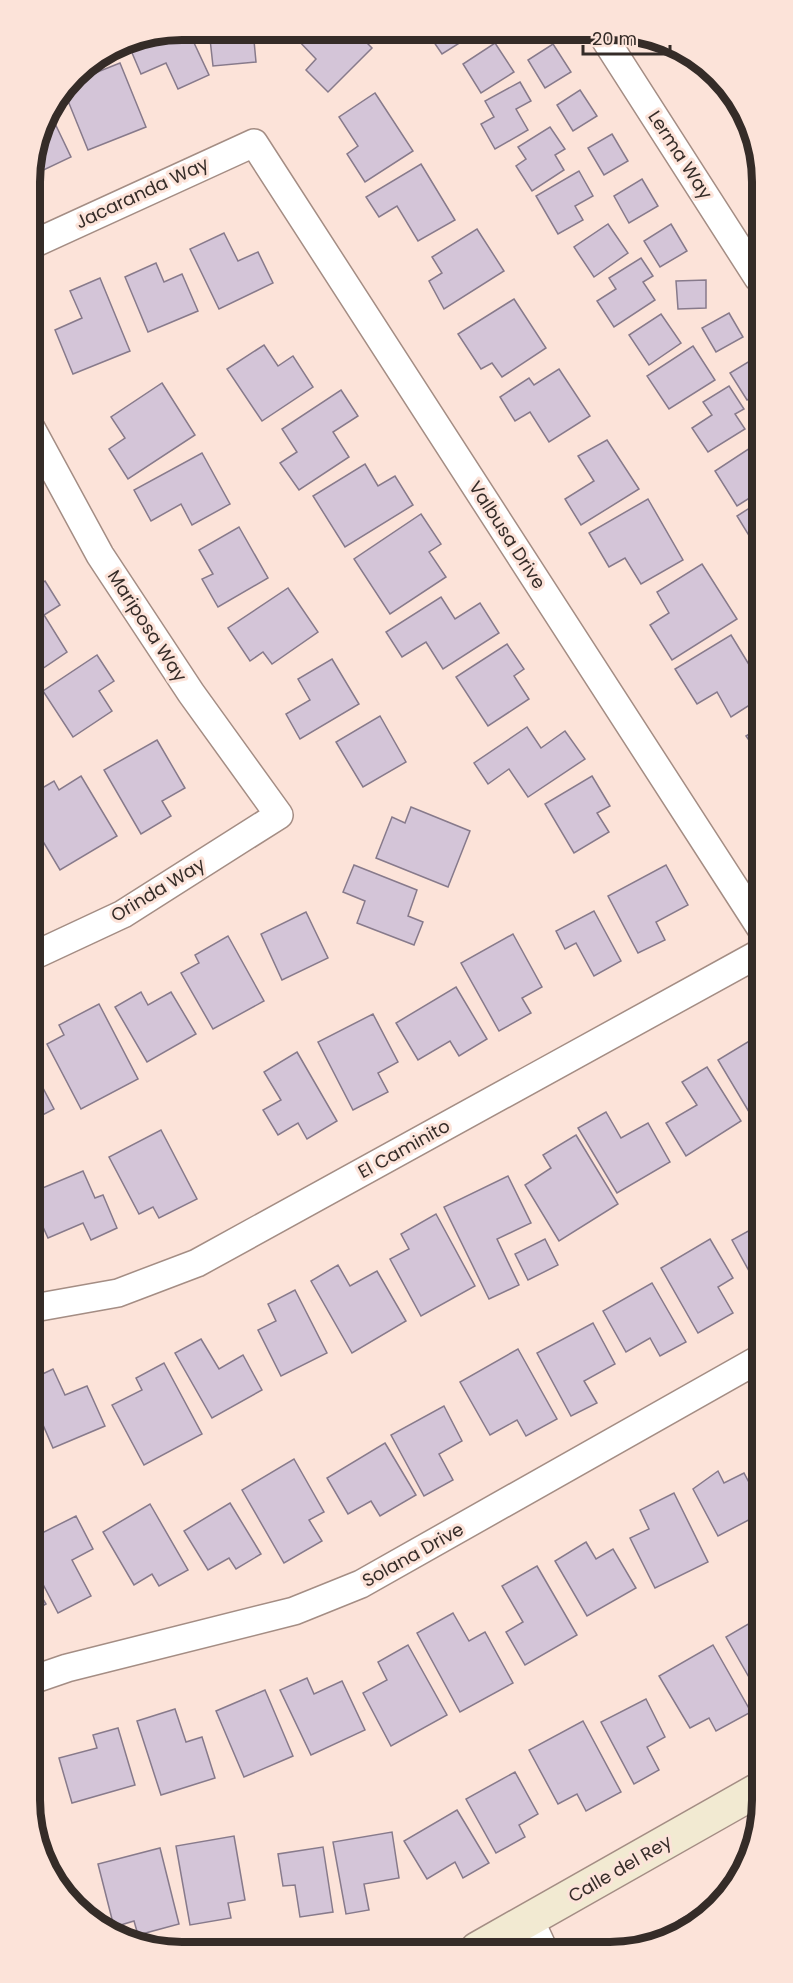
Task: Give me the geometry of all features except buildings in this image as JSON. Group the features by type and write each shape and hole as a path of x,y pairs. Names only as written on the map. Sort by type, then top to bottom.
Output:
{"street":[{"name":"Lerma Way","path":"605,40 752,269"},
{"name":"Jacaranda Way","path":"41,240 254,142"},
{"name":"Valbusa Drive","path":"254,142 752,915"},
{"name":"Mariposa Way","path":"41,446 100,555 191,693 279,815"},
{"name":"Orinda Way","path":"41,952 123,914 279,815"},
{"name":"El Caminito","path":"40,1307 118,1293 197,1263 752,957"},
{"name":"Solana Drive","path":"40,1677 68,1668 294,1611 362,1584 752,1363"},
{"name":"Calle del Rey","path":"505,1942 537,1934 752,1794"}]}
